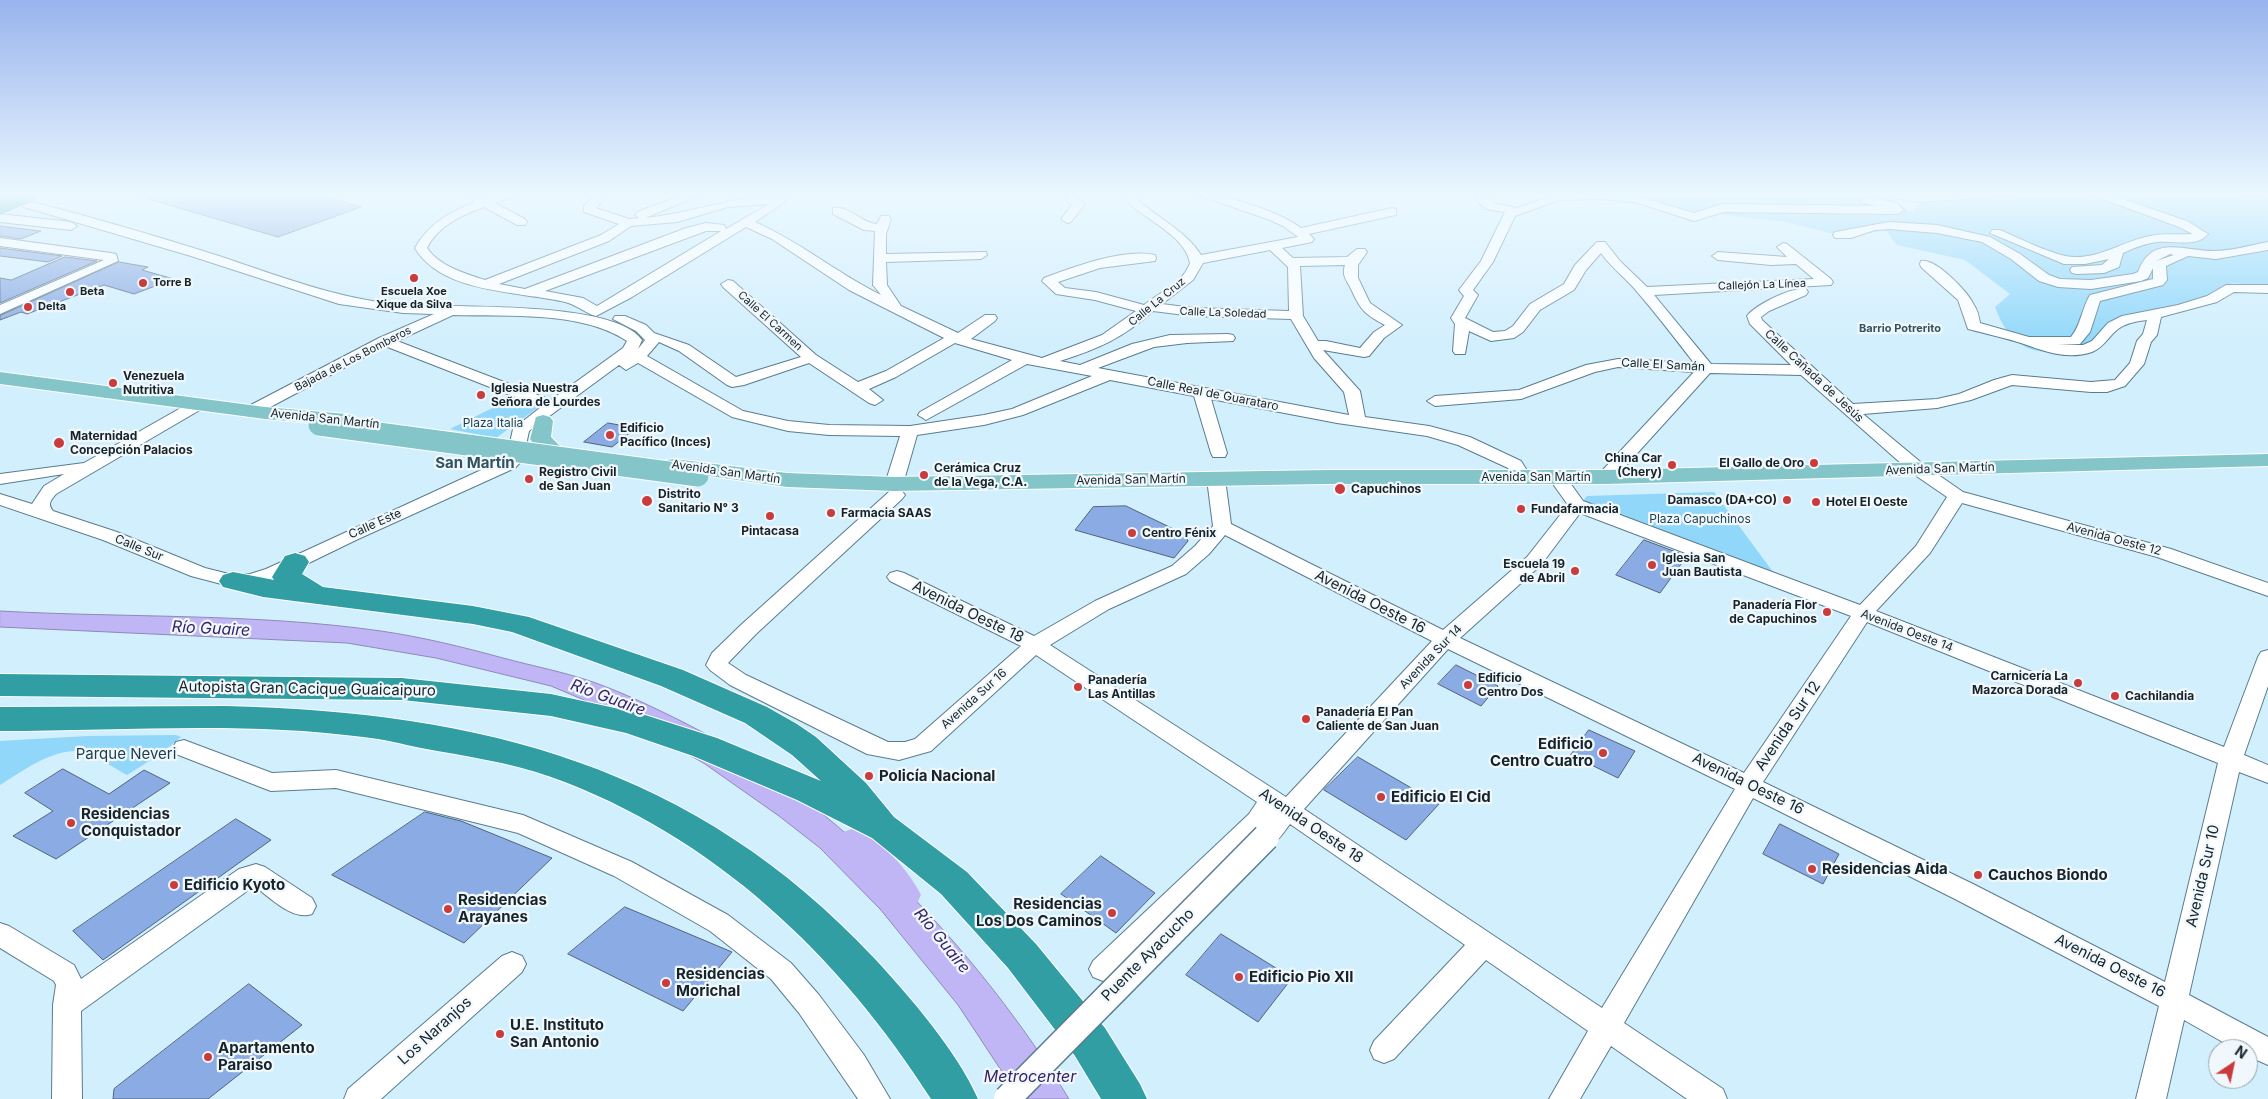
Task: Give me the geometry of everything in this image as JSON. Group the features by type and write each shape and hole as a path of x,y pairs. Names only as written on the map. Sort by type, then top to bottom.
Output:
{"highway":[{"path":"295,562 286,577 315,593"},
{"path":"233,581 263,588 315,593 473,615 518,624 672,678 756,715 785,732 804,746 854,792 885,828"},
{"name":"Autopista Gran Cacique Guaicaipuro","path":"0,685 382,688 498,698 551,705 630,722 705,747 809,791 885,828 954,883 987,917 1090,1042 1125,1099"},
{"path":"0,719 88,720 180,717 363,726 503,751 567,770 672,818 748,866 844,951 902,1017 956,1099"},
{"path":"0,727 88,720"}],"main road":[{"name":"Avenida San Martín","path":"0,378 192,408"},
{"name":"Avenida San Martín","path":"0,388 253,414 517,451 718,486 795,486 895,490 1559,480 1723,484 2268,460"},
{"path":"253,414 311,424 708,477 795,486"},
{"path":"547,414 540,439 551,448"},
{"name":"Avenida San Martín","path":"517,451 551,448 795,486"},
{"name":"Avenida San Martín","path":"1217,485 1522,477 1559,480 1606,477 2268,471"}],"street":[{"path":"0,310 112,260 111,257 93,253 19,244"},
{"path":"164,244 344,300 379,307 566,307 596,312 631,323 651,336 652,342 638,357 547,414"},
{"path":"199,244 350,293 389,300 575,316 618,329 635,340 629,351 547,414"},
{"path":"423,244 421,248 429,260 440,267 514,291 529,292 580,303 596,312"},
{"path":"489,283 589,244"},
{"path":"529,292 655,244"},
{"path":"596,312 668,272 712,244"},
{"name":"Calle Real de Guarataro","path":"788,244 835,276 899,311 958,339 1025,359 1358,421 1429,431 1464,441 1515,465 1522,477"},
{"path":"882,244 881,288 899,311"},
{"path":"1185,244 1197,260 1281,244"},
{"path":"1993,244 2033,267 2099,270 2114,264 2115,254"},
{"path":"2024,244 2064,260 2085,260 2115,254 2122,248 2136,244"},
{"path":"1495,246 1484,267 1466,290 1471,295 1458,318 1462,322 1492,338 1509,335 1518,329 1535,306 1569,287 1580,268 1601,245 1615,264 1644,291 1706,368 1606,477"},
{"path":"2033,267 2037,274 2048,280 2066,285 2085,285 2140,277 2146,272 2148,262 2156,255 2170,250 2216,255 2268,246"},
{"path":"1274,247 1290,262 1295,271 1296,315 1313,346 1352,390 1358,421"},
{"name":"Callejón La Línea","path":"1644,291 1826,282 1783,247"},
{"path":"2028,341 2075,341 2086,326 2089,309 2095,298 2158,282 2159,264 2182,256 2181,252"},
{"path":"1290,262 1350,261 1360,254 1349,272 1351,282 1358,289 1363,304 1395,324 1379,335 1364,353 1326,346 1313,346"},
{"path":"880,258 981,256"},
{"path":"1718,256 1771,261 1799,260"},
{"path":"1149,308 1096,296 1060,291 1049,281 1072,272 1129,258 1150,258"},
{"name":"Calle La Cruz","path":"1043,362 1115,335 1187,279 1195,268 1197,260"},
{"path":"1926,264 1962,294 1971,309 1973,326 2058,351 2086,349 2097,344 2112,326 2127,319 2181,309 2212,300 2231,288 2268,289"},
{"name":"Calle El Carmen","path":"728,284 811,358 875,400"},
{"name":"Bajada de Los Bomberos","path":"253,414 384,341 514,291"},
{"name":"Calle Cañada de Jesús","path":"1801,292 1764,308 1754,316 1759,325 1848,409 1926,474 1957,496"},
{"name":"Calle La Soledad","path":"1149,308 1212,313 1296,315"},
{"path":"1848,409 1892,409 1952,400 1983,391 2002,381 2012,380 2091,387 2116,385 2126,378 2137,364 2144,341 2150,335 2155,314"},
{"path":"858,388 890,374 958,339 990,318"},
{"path":"1460,351 1462,322"},
{"name":"Calle El Carmen","path":"651,336 668,340 685,348 732,382 739,382 811,358"},
{"path":"1084,369 1117,353 1143,344 1191,337 1228,338"},
{"path":"384,341 547,414"},
{"path":"638,357 738,414 766,422 830,430 910,430 1003,416 1109,375"},
{"path":"926,415 1025,359"},
{"name":"Calle El Samán","path":"1435,401 1521,394 1591,368 1618,363 1706,368 1806,370"},
{"path":"1201,392 1219,453"},
{"path":"46,514 41,508 41,501 45,495 192,408"},
{"name":"Calle Este","path":"233,581 262,578 493,473 517,451 547,414"},
{"path":"895,490 910,430"},
{"path":"0,479 67,470 105,458"},
{"path":"1559,480 1577,505"},
{"path":"1217,485 1222,527"},
{"name":"Avenida Sur 16","path":"895,490 719,658 718,665 722,670 738,680 875,748 899,752 910,751 923,745 1035,645 1102,605 1180,570 1202,550 1222,527"},
{"name":"Avenida Oeste 12","path":"1957,496 2164,553 2268,590"},
{"name":"Avenida Sur 12","path":"1564,1099 1749,785 1863,613 1923,549 1957,496"},
{"name":"Calle Sur","path":"0,499 46,514 198,572 233,581"},
{"name":"Avenida Oeste 14","path":"1577,505 1863,613 2268,774"},
{"name":"Avenida Sur 14","path":"1279,805 1445,640 1534,561 1577,505"},
{"name":"Avenida Oeste 16","path":"1222,527 1445,640 1749,785 2174,999 2268,1052"},
{"name":"Avenida Oeste 18","path":"897,577 1035,645 1279,805 1712,1099"},
{"name":"Avenida Sur 10","path":"2150,1099 2231,758 2268,657"},
{"path":"184,748 271,782 336,779 522,825 623,868 719,923 781,971 809,1004 854,1065 875,1099"},
{"path":"1103,969 1258,820 1279,805"},
{"name":"Puente Ayacucho","path":"1007,1099 1266,838 1279,805"},
{"path":"67,1005 248,876 256,874 304,906"},
{"path":"0,934 64,973 70,984 67,1005 67,1099"},
{"path":"1384,1050 1484,943"},
{"name":"Los Naranjos","path":"359,1099 512,964"}],"green space":[{"path":"2268,244 2268,289 2244,284 2230,284 2217,292 2152,314 2087,343 2065,350 2044,352 2025,346 2008,332 1995,307 2010,294 1965,260 1897,245"},
{"name":"Plaza Italia","path":"517,396 540,406 496,438 450,429"},
{"name":"Plaza Capuchinos","path":"1714,492 1776,576 1582,502 1587,496"},
{"name":"Parque Neveri","path":"176,735 181,737 162,753 127,775 94,756 74,751 64,752 45,759 0,785 0,741 87,736"}],"water":[{"name":"Metrocenter","path":"0,611 286,621 381,631 412,636 571,675 605,686 639,701 685,723 742,755 797,794 851,838 901,886 949,937 1034,1044 1069,1099 1020,1099 958,1005 880,909 820,848 779,816 705,764 624,717 551,686 436,658 347,643 0,627"}],"building":[{"path":"0,248 62,256 48,262 0,256"},
{"path":"65,257 97,261 0,303 0,278 11,280"},
{"path":"119,262 148,267 142,270 174,279 134,294 104,285 27,314 21,312 0,320 0,316"},
{"name":"Edificio Pacífico (Inces)","path":"608,423 636,428 612,447 584,442"},
{"name":"Centro Fénix","path":"1126,506 1186,535 1188,541 1174,558 1075,530 1093,507"},
{"name":"Iglesia San Juan Bautista","path":"1644,540 1687,556 1660,593 1616,575"},
{"name":"Edificio Centro Dos","path":"1456,665 1498,686 1481,706 1438,684"},
{"name":"Edificio Centro Cuatro","path":"1589,730 1635,751 1618,778 1571,755"},
{"name":"Edificio El Cid","path":"1358,757 1439,804 1406,840 1324,790"},
{"name":"Residencias Conquistador","path":"63,769 109,794 144,770 170,783 56,859 13,836 53,811 25,793"},
{"name":"Residencias Arayanes","path":"425,812 461,821 552,858 464,943 332,875"},
{"name":"Edificio Kyoto","path":"236,819 271,840 103,960 73,931"},
{"name":"Residencias Aida","path":"1780,824 1839,854 1823,884 1763,854"},
{"name":"Residencias Los Dos Caminos","path":"1101,856 1155,893 1116,933 1061,894"},
{"name":"Residencias Morichal","path":"625,907 732,952 683,1011 568,954"},
{"name":"Edificio Pio XII","path":"1221,934 1292,978 1258,1022 1186,975"},
{"name":"Apartamento Paraiso","path":"249,984 302,1025 208,1099 113,1099 114,1089"}],"waterway":[{"name":"Río Guaire","path":"852,842 882,868 904,895"}],"place":[{"name":"Escuela Xoe Xique da Silva","path":"414,278"},
{"name":"Torre B","path":"143,283"},
{"name":"Beta","path":"70,292"},
{"name":"Delta","path":"28,307"},
{"name":"Venezuela Nutritiva","path":"113,383"},
{"name":"Iglesia Nuestra Señora de Lourdes","path":"481,395"},
{"name":"Edificio Pacífico (Inces)","path":"610,435"},
{"name":"Maternidad Concepción Palacios","path":"59,443"},
{"name":"El Gallo de Oro","path":"1814,463"},
{"name":"China Car (Chery)","path":"1672,465"},
{"name":"Cerámica Cruz de la Vega, C.A.","path":"924,475"},
{"name":"Registro Civil de San Juan","path":"529,479"},
{"name":"Capuchinos","path":"1340,489"},
{"name":"Damasco (DA+CO)","path":"1787,500"},
{"name":"Distrito Sanitario N° 3","path":"647,501"},
{"name":"Hotel El Oeste","path":"1816,502"},
{"name":"Fundafarmacia","path":"1521,509"},
{"name":"Farmacia SAAS","path":"831,513"},
{"name":"Pintacasa","path":"770,516"},
{"name":"Centro Fénix","path":"1132,533"},
{"name":"Iglesia San Juan Bautista","path":"1652,565"},
{"name":"Escuela 19 de Abril","path":"1575,571"},
{"name":"Panadería Flor de Capuchinos","path":"1827,612"},
{"name":"Carnicería La Mazorca Dorada","path":"2078,683"},
{"name":"Edificio Centro Dos","path":"1468,685"},
{"name":"Panadería Las Antillas","path":"1078,687"},
{"name":"Cachilandia","path":"2115,696"},
{"name":"Panadería El Pan Caliente de San Juan","path":"1306,719"},
{"name":"Edificio Centro Cuatro","path":"1603,753"},
{"name":"Policía Nacional","path":"869,776"},
{"name":"Edificio El Cid","path":"1381,797"},
{"name":"Residencias Conquistador","path":"71,823"},
{"name":"Residencias Aida","path":"1812,869"},
{"name":"Cauchos Biondo","path":"1978,875"},
{"name":"Edificio Kyoto","path":"174,885"},
{"name":"Residencias Arayanes","path":"448,909"},
{"name":"Residencias Los Dos Caminos","path":"1112,913"},
{"name":"Edificio Pio XII","path":"1239,977"},
{"name":"Residencias Morichal","path":"666,983"},
{"name":"U.E. Instituto San Antonio","path":"500,1034"},
{"name":"Apartamento Paraiso","path":"208,1057"}],"district":[{"name":"Barrio Potrerito","path":"1900,329"},
{"name":"San Martín","path":"475,463"}]}
